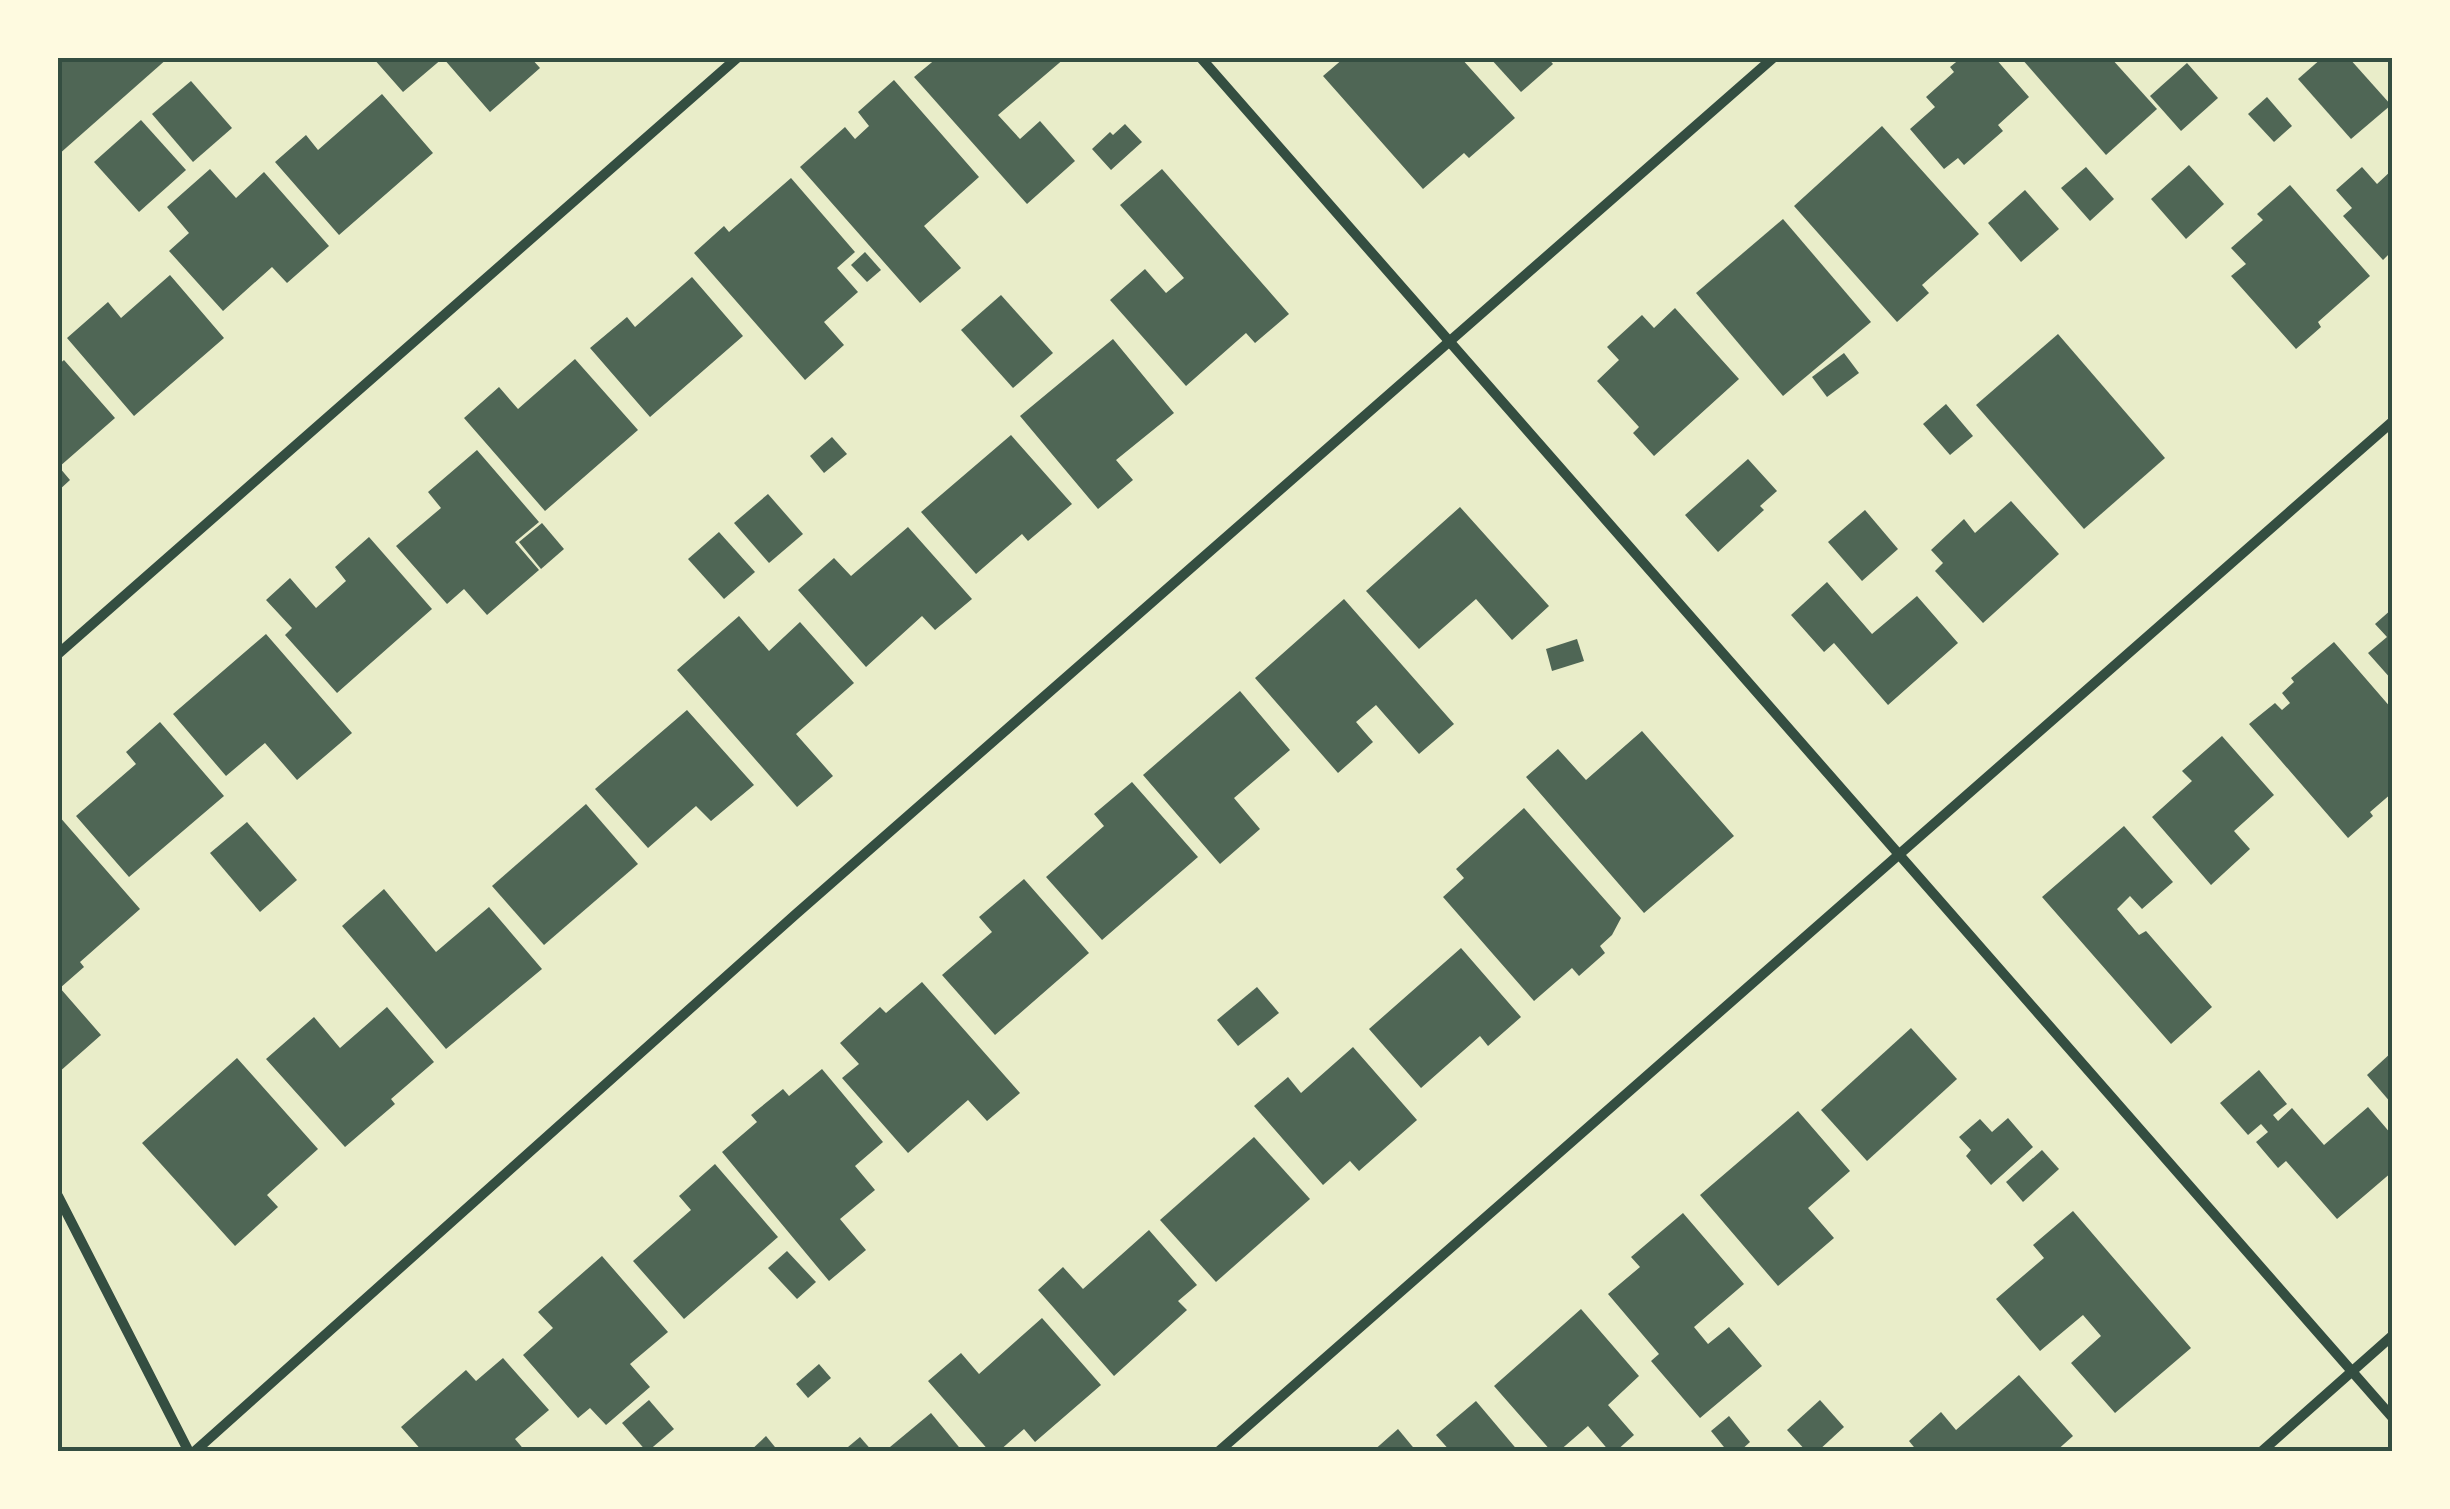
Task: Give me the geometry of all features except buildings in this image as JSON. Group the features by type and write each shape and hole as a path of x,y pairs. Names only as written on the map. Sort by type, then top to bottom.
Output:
{"street":[{"path":"58,654 737,58"},
{"path":"1201,58 2392,1417"},
{"path":"58,1196 192,1452 796,914 1773,58"},
{"path":"1218,1452 2392,422"},
{"path":"2261,1452 2392,1336"}]}
